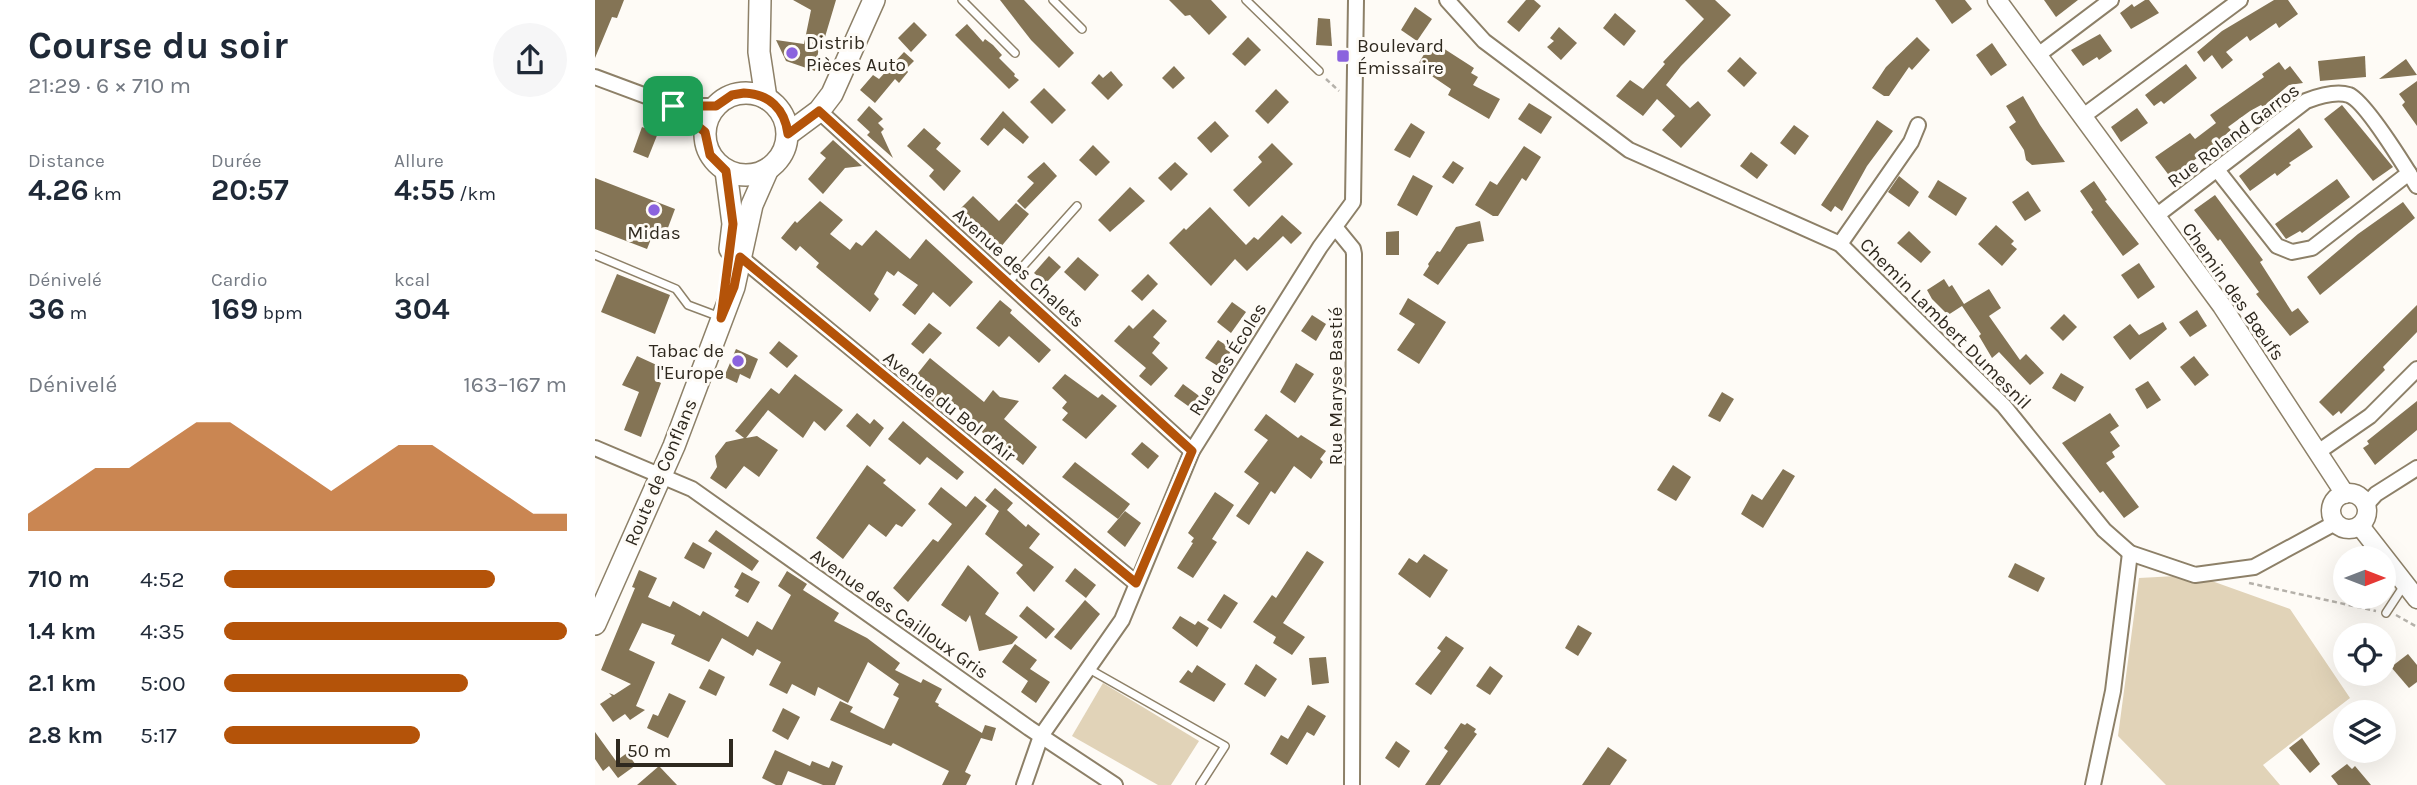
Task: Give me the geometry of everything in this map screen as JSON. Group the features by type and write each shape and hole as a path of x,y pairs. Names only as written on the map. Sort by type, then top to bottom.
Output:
{"main road":[{"path":"760,0 759,52 766,98"},
{"path":"788,134 819,111 832,93 874,0"},
{"path":"724,101 755,94 766,98 782,113 788,134 782,155 767,171 753,176 739,176 726,171 710,155 705,132 708,118 724,101 759,52"},
{"name":"Route de Conflans","path":"721,318 733,224 726,171"},
{"name":"Route de Conflans","path":"595,624 601,591 661,475 734,287 752,205 767,171"}],"street":[{"path":"1335,227 1353,202 1356,0"},
{"name":"Chemin Lambert Dumesnil","path":"1447,0 1484,41 1629,150 1840,244 2004,406 2103,530 2130,553 2195,575 2231,570 2254,566 2335,523"},
{"path":"2038,55 2111,0"},
{"path":"2082,117 2240,0"},
{"name":"Chemin des Bœufs","path":"1999,1 2222,306 2345,494"},
{"path":"595,77 673,106 705,132"},
{"name":"Rue Roland Garros","path":"2156,216 2307,101 2319,96 2341,94 2359,101 2413,179"},
{"path":"673,106 724,101"},
{"name":"Avenue des Chalets","path":"819,111 1192,451"},
{"path":"1840,244 1911,142 1919,125"},
{"path":"2218,171 2277,246 2292,252 2312,248 2413,179"},
{"name":"Rue des Écoles","path":"1024,785 1041,736 1122,620 1192,451 1335,227"},
{"name":"Rue Maryse Bastié","path":"1335,227 1353,248 1354,254 1352,785"},
{"name":"Avenue du Bol d'Air","path":"740,257 1136,583"},
{"path":"2318,452 2370,416 2417,369"},
{"name":"Avenue des Cailloux Gris","path":"595,448 692,489 1041,736 1115,785"},
{"path":"2366,505 2355,494 2345,494 2332,505 2331,512 2335,523 2344,529 2360,526 2366,516 2366,505 2376,494 2417,468"},
{"path":"2360,526 2417,599"},
{"path":"2093,785 2113,691 2130,553"}],"lane":[{"path":"962,0 1015,53"},
{"path":"1053,0 1082,29"},
{"path":"1246,0 1319,71"},
{"path":"1008,283 1077,206"},
{"path":"595,254 676,289 688,305 721,318"},
{"path":"2386,613 2406,584"},
{"path":"1089,669 1225,746 1200,785"}],"path":[{"path":"1319,71 1355,106"},
{"path":"2231,570 2240,580 2249,584 2333,602"}],"shaded area":[{"path":"2195,575 2290,609 2333,673 2333,686 2342,686 2350,698 2333,700 2333,711 2263,765 2280,785 2166,785 2118,736 2139,578"},
{"path":"1103,683 1199,741 1171,785 1158,785 1072,736"}],"building":[{"path":"595,0 624,0 617,18 612,17 595,58"},
{"path":"793,0 836,0 822,47 819,47 815,71 786,61 776,40 804,44 811,10"},
{"path":"1000,0 1024,0 1074,53 1059,68 1031,40"},
{"path":"1169,0 1211,0 1227,17 1209,35 1190,15 1185,16"},
{"path":"1526,0 1534,0 1541,6 1519,32 1507,22"},
{"path":"1685,0 1715,0 1731,15 1666,85 1690,108 1698,101 1711,115 1681,148 1662,130 1675,116 1657,99 1643,116 1616,96 1630,80 1643,89 1665,64 1663,62 1704,19"},
{"path":"1935,0 1965,0 1972,9 1952,24"},
{"path":"2044,0 2078,0 2056,17"},
{"path":"2149,0 2159,13 2131,29 2120,13 2132,4 2134,7"},
{"path":"2274,0 2288,0 2298,14 2279,28 2276,23 2250,41 2247,36 2226,52 2233,60 2222,69 2212,55 2204,62 2197,52 2222,31"},
{"path":"1415,7 1432,19 1417,41 1401,30"},
{"path":"1615,13 1636,31 1624,46 1603,28"},
{"path":"1318,18 1330,19 1332,46 1316,45"},
{"path":"914,22 927,35 911,52 898,38"},
{"path":"967,24 983,42 985,39 993,45 1002,55 999,58 1019,80 1009,89 955,35"},
{"path":"1559,27 1577,43 1561,60 1547,47 1554,41 1550,38"},
{"path":"2100,34 2112,51 2083,66 2071,50"},
{"path":"1248,37 1261,50 1245,66 1232,54"},
{"path":"1917,37 1930,50 1912,70 1909,67 1889,96 1884,96 1872,88 1886,67"},
{"path":"1432,41 1474,68 1471,73 1478,77 1473,85 1500,99 1489,119 1448,95 1451,89 1417,66"},
{"path":"1992,43 2007,65 1991,76 1976,55"},
{"path":"904,52 914,61 906,69 908,72 899,83 895,79 875,103 860,90 873,75 879,79"},
{"path":"2365,56 2366,77 2320,81 2318,61"},
{"path":"1740,57 1757,73 1744,87 1727,71"},
{"path":"2406,59 2417,75 2379,79"},
{"path":"2279,62 2285,70 2290,66 2303,83 2289,85 2263,107 2261,105 2250,111 2228,127 2231,130 2210,148 2171,178 2155,157 2190,133 2195,139 2216,123 2210,115 2264,77 2262,74"},
{"path":"2186,64 2197,78 2164,104 2161,101 2154,106 2145,95"},
{"path":"1174,66 1185,78 1173,89 1162,78"},
{"path":"1111,71 1123,85 1108,100 1091,83 1099,74 1103,78"},
{"path":"2417,81 2417,126 2402,105 2405,102 2399,94"},
{"path":"1044,88 1066,110 1052,124 1030,102"},
{"path":"1276,89 1289,102 1268,124 1255,111"},
{"path":"2023,96 2065,162 2032,165 2026,160 2024,150 2009,127 2016,122 2006,106"},
{"path":"1529,103 1552,117 1541,134 1518,119"},
{"path":"2342,105 2393,167 2373,181 2324,119"},
{"path":"869,106 883,119 878,123 884,129 881,132 893,158 867,135 870,132 857,120"},
{"path":"2137,108 2148,123 2121,142 2111,127"},
{"path":"1003,111 1029,137 1023,144 1004,128 988,146 980,139"},
{"path":"1877,120 1893,131 1867,166 1842,211 1835,206 1831,212 1821,205"},
{"path":"1215,121 1229,136 1211,153 1197,138"},
{"path":"1411,123 1425,132 1410,158 1394,150"},
{"path":"1794,125 1809,136 1795,155 1780,143"},
{"path":"642,127 658,133 648,158 633,152"},
{"path":"924,128 941,143 936,149 961,171 944,191 929,176 934,170 907,146"},
{"path":"2299,128 2313,147 2289,163 2291,165 2277,176 2275,173 2250,191 2239,176"},
{"path":"833,140 862,166 845,168 823,194 808,179 826,158 820,153"},
{"path":"1272,143 1293,164 1249,207 1233,190 1262,162 1258,157"},
{"path":"1093,145 1110,162 1096,176 1079,160"},
{"path":"1524,146 1541,157 1526,181 1522,178 1498,216 1493,216 1475,205 1490,181 1497,185"},
{"path":"1751,152 1768,165 1757,179 1740,166"},
{"path":"1453,161 1464,168 1453,184 1442,177"},
{"path":"1044,162 1057,176 1025,209 1017,201 1034,183 1027,177"},
{"path":"1175,162 1188,174 1171,191 1158,178"},
{"path":"1413,175 1433,186 1417,216 1397,205"},
{"path":"1899,176 1919,192 1909,207 1888,192"},
{"path":"595,178 675,209 666,233 655,229 647,249 595,229"},
{"path":"2337,179 2350,197 2302,233 2300,231 2286,239 2275,224"},
{"path":"1938,180 1967,198 1956,216 1928,197"},
{"path":"2094,181 2107,200 2105,201 2139,244 2123,256 2091,212 2093,210 2080,191"},
{"path":"1130,187 1145,201 1110,232 1098,220"},
{"path":"2028,191 2041,211 2025,221 2012,202"},
{"path":"2215,195 2263,260 2260,262 2292,312 2298,308 2309,322 2290,336 2256,294 2259,292 2220,239 2218,241 2194,210"},
{"path":"973,196 999,221 1016,203 1029,214 999,249 958,211"},
{"path":"820,201 843,220 830,234 850,250 856,242 862,246 876,230 910,259 926,239 973,282 950,307 933,292 915,315 902,305 918,285 898,271 894,276 887,271 874,294 879,299 870,312 816,267 819,263 800,246 796,251 781,238 795,221 797,223"},
{"path":"2403,202 2415,218 2320,295 2307,277 2358,234"},
{"path":"1210,207 1246,245 1254,237 1258,240 1282,215 1302,233 1291,244 1283,236 1247,271 1235,259 1211,286 1169,243"},
{"path":"1480,221 1484,241 1468,244 1438,285 1423,275 1428,264 1437,251 1440,252 1456,227"},
{"path":"1996,225 2014,241 2011,244 2017,249 2002,266 1978,244"},
{"path":"1399,231 1399,255 1386,255 1386,232"},
{"path":"1909,231 1931,252 1921,263 1897,243"},
{"path":"1049,256 1061,267 1046,283 1034,273"},
{"path":"1078,257 1099,275 1085,291 1064,272"},
{"path":"2139,263 2155,287 2138,299 2121,275"},
{"path":"617,274 670,295 655,334 601,312"},
{"path":"1148,274 1158,284 1142,301 1131,291"},
{"path":"1944,279 1949,287 1952,285 1964,304 1989,289 2001,308 1989,316 2020,360 2026,354 2044,373 2030,385 1999,352 1992,358 1979,336 1981,334 1962,306 1948,315 1932,299 1927,290"},
{"path":"1408,298 1446,322 1419,364 1397,350 1415,324 1399,314"},
{"path":"1000,300 1012,310 1010,313 1051,350 1039,363 1009,336 999,347 976,328"},
{"path":"1232,302 1246,312 1231,333 1217,322"},
{"path":"2417,305 2417,332 2383,367 2385,370 2341,414 2339,411 2333,416 2319,402"},
{"path":"1153,309 1167,321 1153,337 1160,343 1152,353 1168,368 1151,386 1139,376 1146,368 1114,341 1129,325 1133,329"},
{"path":"2197,310 2207,326 2190,337 2179,322"},
{"path":"2064,314 2077,327 2063,341 2050,328"},
{"path":"1312,315 1326,324 1316,341 1301,331"},
{"path":"2163,322 2167,329 2130,360 2113,337 2130,324 2139,335"},
{"path":"929,323 942,333 923,354 911,344"},
{"path":"1218,340 1232,349 1221,368 1205,358"},
{"path":"779,341 798,356 787,368 769,353"},
{"path":"736,349 758,359 750,379 740,374 737,383 724,377"},
{"path":"637,356 661,367 655,380 661,383 641,437 624,430 639,392 622,385"},
{"path":"2194,356 2209,375 2195,386 2180,367"},
{"path":"930,358 984,402 993,390 1000,397 1019,401 1004,419 1037,447 1023,465 988,438 942,392 933,402 910,383"},
{"path":"1296,363 1314,374 1295,403 1280,392"},
{"path":"2061,373 2084,387 2075,402 2052,388"},
{"path":"795,374 843,410 825,431 814,421 803,438 768,410 746,438 757,436 778,450 759,477 744,466 726,489 710,478 717,467 715,456 726,442 744,438 735,431 771,388 779,394"},
{"path":"1065,374 1098,398 1102,394 1117,406 1086,439 1062,420 1068,413 1062,408 1067,402 1052,388"},
{"path":"2148,381 2161,400 2147,409 2135,389"},
{"path":"1183,384 1206,401 1198,413 1174,396"},
{"path":"1722,392 1734,399 1720,422 1708,416"},
{"path":"2417,401 2417,430 2375,465 2363,448 2369,444 2367,441"},
{"path":"857,413 870,424 874,419 884,428 870,447 846,426"},
{"path":"2110,413 2119,426 2110,432 2120,446 2112,452 2115,457 2106,463 2139,507 2124,518 2103,491 2100,493 2062,443"},
{"path":"1266,414 1298,438 1301,435 1326,451 1320,459 1323,462 1311,479 1294,466 1275,494 1271,491 1249,525 1236,516 1259,483 1244,472 1268,440 1254,430"},
{"path":"903,421 964,472 957,480 927,457 920,465 888,439"},
{"path":"1142,442 1159,456 1148,469 1131,454"},
{"path":"1075,462 1130,504 1118,519 1062,477"},
{"path":"867,465 886,480 883,483 916,510 902,527 896,524 886,537 869,524 843,559 816,538"},
{"path":"1673,465 1691,477 1676,501 1657,490"},
{"path":"1783,469 1795,476 1763,528 1741,514 1752,494 1762,500"},
{"path":"941,487 966,507 975,496 987,506 908,602 893,588 933,539 938,542 952,524 928,504"},
{"path":"995,488 1013,503 1007,510 1026,527 1028,524 1040,534 1029,548 1054,567 1034,592 1016,573 1023,565 985,534 999,511 985,500"},
{"path":"1215,492 1234,505 1212,539 1217,542 1193,578 1177,568 1193,543 1191,542 1194,538 1188,533"},
{"path":"1125,511 1141,523 1125,547 1107,532"},
{"path":"716,530 759,561 752,571 708,541"},
{"path":"693,542 712,553 704,569 684,558"},
{"path":"1307,551 1324,562 1283,623 1305,637 1292,655 1273,643 1276,637 1253,622 1272,595 1276,598"},
{"path":"1424,554 1448,570 1430,598 1398,574 1409,558 1417,563"},
{"path":"2015,563 2045,578 2038,592 2008,577"},
{"path":"968,565 999,593 985,614 1018,637 1012,644 979,651 970,615 966,622 941,605"},
{"path":"1075,568 1096,585 1086,598 1065,581"},
{"path":"639,570 657,578 648,597 670,607 673,601 700,616 703,611 748,637 757,621 772,630 791,595 778,586 787,571 807,584 803,590 839,613 834,621 867,638 900,663 895,670 921,683 923,679 942,689 935,702 938,706 982,733 985,725 996,728 992,741 981,738 965,772 971,775 966,785 942,785 949,771 893,743 891,746 830,720 840,701 853,707 850,712 884,729 899,698 893,695 899,684 868,662 848,703 818,687 815,696 792,684 787,694 769,685 781,662 757,649 753,656 722,638 709,662 671,644 675,635 642,623 629,650 655,662 636,706 645,710 630,720 625,714 613,722 600,704 612,696 609,693 614,695 631,684 601,670 635,588 632,587"},
{"path":"742,572 760,582 748,603 735,596 739,590 734,587"},
{"path":"1224,594 1238,603 1221,629 1207,620"},
{"path":"1085,600 1100,614 1071,650 1054,637"},
{"path":"1027,606 1055,629 1046,639 1019,616"},
{"path":"1180,616 1195,625 1198,621 1209,628 1197,647 1172,628"},
{"path":"1578,625 1592,633 1578,656 1565,648"},
{"path":"1446,636 1464,648 1431,695 1415,684 1441,651 1437,648"},
{"path":"1015,644 1037,660 1030,669 1050,682 1036,703 1021,692 1028,681 1002,662"},
{"path":"2408,654 2417,665 2417,682 2409,688 2396,673 2396,663"},
{"path":"1326,657 1329,683 1312,685 1309,658"},
{"path":"1256,664 1277,679 1265,697 1244,684"},
{"path":"1197,665 1226,684 1214,702 1179,682 1188,670 1192,673"},
{"path":"1490,666 1503,676 1490,695 1476,686"},
{"path":"709,669 725,677 716,696 699,688"},
{"path":"669,693 686,701 668,738 647,728 653,714 658,716"},
{"path":"1308,705 1326,716 1314,736 1307,732 1287,765 1270,754 1281,735 1288,739"},
{"path":"783,708 800,717 788,740 772,731"},
{"path":"1461,723 1467,723 1476,729 1474,732 1477,734 1440,785 1425,785 1448,751 1444,748"},
{"path":"595,732 616,761 627,753 636,765 618,778 609,766 603,771 595,759"},
{"path":"2302,738 2320,764 2310,773 2289,748"},
{"path":"1396,741 1410,751 1399,768 1385,758"},
{"path":"1608,747 1627,760 1610,785 1582,785"},
{"path":"775,750 810,766 812,761 829,768 832,761 843,766 835,785 823,785 788,771 782,785 776,785 762,778"},
{"path":"2347,764 2352,769 2355,766 2371,785 2338,785 2331,776"},
{"path":"659,766 677,785 637,785"}],"place":[{"name":"Distrib Pièces Auto","path":"792,53"},
{"name":"Boulevard Émissaire","path":"1343,56"},
{"name":"Midas","path":"654,210"},
{"name":"Tabac de l'Europe","path":"738,361"}],"route":[{"path":"755,94 775,104 787,123 788,134 819,111 1192,451 1136,583 740,257 734,287 721,318 733,224 726,171 710,155 705,132 673,106 716,106 732,95 755,94"}]}
